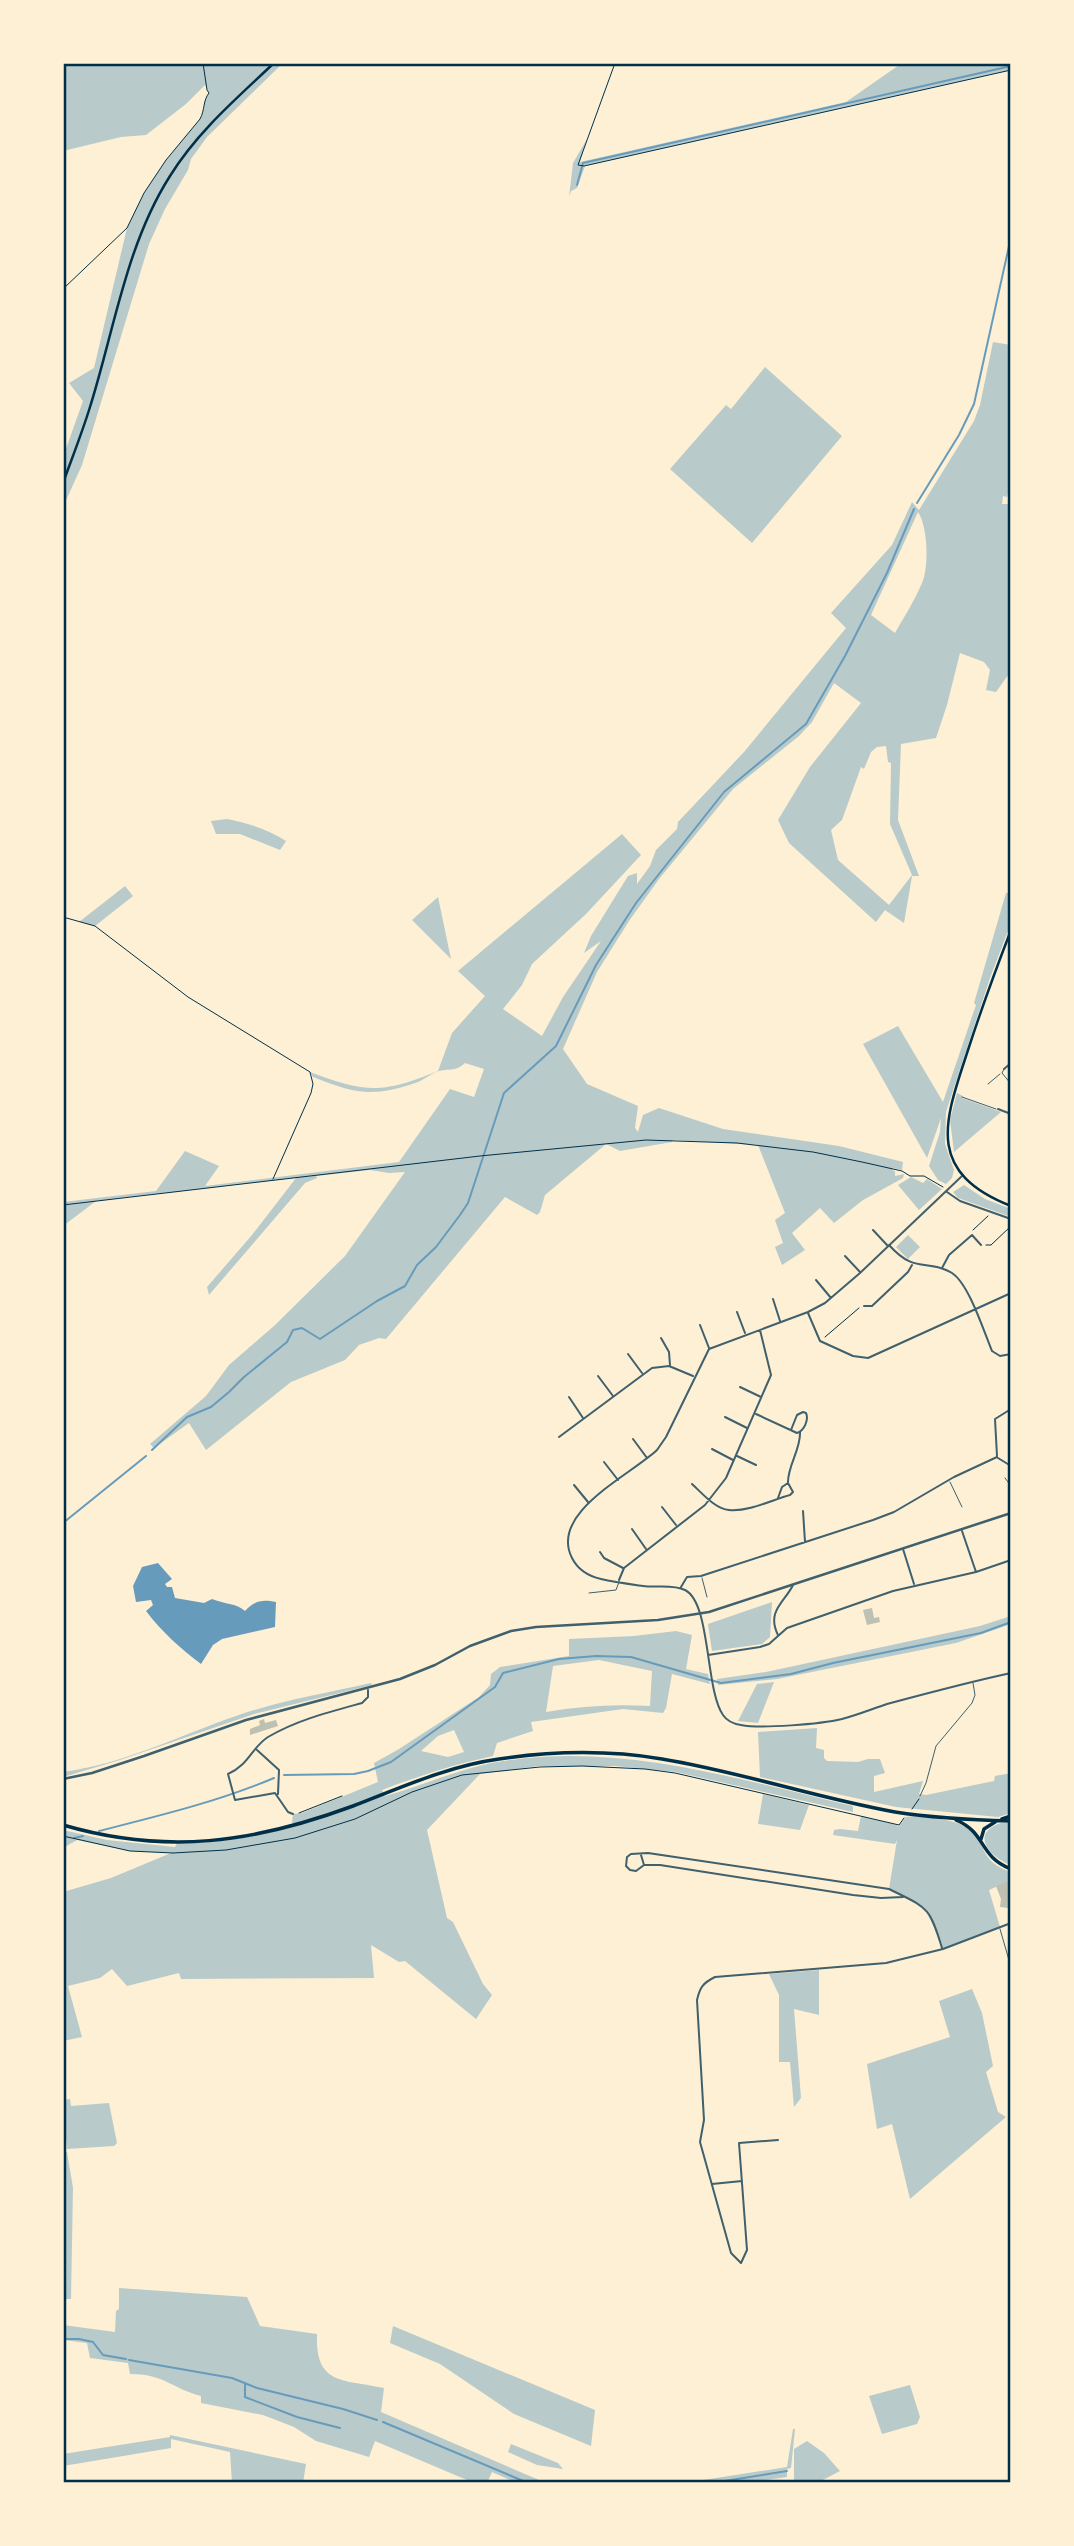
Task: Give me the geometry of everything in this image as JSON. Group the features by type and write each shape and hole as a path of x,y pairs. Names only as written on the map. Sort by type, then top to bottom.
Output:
{"main road":[{"path":"63,483 90,408 114,318 145,224 169,178 196,140 274,63"},
{"path":"1011,930 992,979 948,1114 948,1143 963,1176 978,1189 1011,1206"},
{"path":"63,1825 115,1839 197,1843 233,1840 274,1832 457,1768 496,1759 577,1752 661,1759 894,1812 999,1820"},
{"path":"951,1818 969,1825 992,1858 1011,1868"},
{"path":"981,1841 984,1829 991,1823 1011,1818"}],"street":[{"path":"1004,1069 1011,1063"},
{"path":"998,1110 1011,1114"},
{"path":"963,1176 831,1298 808,1312 709,1349 666,1437 648,1458 588,1503 572,1522 568,1532 569,1553 579,1569 590,1575 643,1586 681,1588 694,1599 700,1614 718,1705 726,1718 741,1726 823,1723 1011,1673"},
{"path":"947,1191 960,1201 1011,1219"},
{"path":"873,1230 900,1257 912,1264 952,1273 961,1283 975,1310 992,1351 1000,1356 1011,1354"},
{"path":"941,1269 949,1255 972,1235 981,1245"},
{"path":"845,1256 860,1273"},
{"path":"864,1306 872,1306 908,1272 912,1264"},
{"path":"816,1280 831,1298"},
{"path":"808,1312 820,1340 853,1356 868,1359 1011,1293"},
{"path":"773,1299 781,1322"},
{"path":"737,1312 745,1334"},
{"path":"700,1325 709,1349"},
{"path":"619,1581 624,1568 710,1500 726,1478 769,1383 771,1368 760,1329"},
{"path":"661,1338 669,1352 669,1366"},
{"path":"628,1354 643,1374"},
{"path":"559,1437 643,1374 658,1366 669,1366 694,1376"},
{"path":"598,1376 613,1397"},
{"path":"740,1387 762,1397"},
{"path":"569,1397 584,1418"},
{"path":"997,1457 994,1425 997,1416 1011,1409"},
{"path":"692,1484 710,1500 728,1510 793,1492 787,1477 801,1437 800,1432 807,1420 803,1412 797,1415 791,1430"},
{"path":"755,1413 800,1432"},
{"path":"725,1418 748,1429"},
{"path":"633,1439 648,1458"},
{"path":"712,1449 734,1461"},
{"path":"736,1456 757,1465"},
{"path":"997,1457 1011,1466"},
{"path":"681,1588 685,1578 701,1576 805,1543 894,1511 997,1457"},
{"path":"604,1462 618,1481"},
{"path":"778,1498 782,1487 788,1483"},
{"path":"574,1485 588,1503"},
{"path":"662,1507 677,1526"},
{"path":"803,1511 805,1543"},
{"path":"63,1779 92,1773 246,1720 368,1689 416,1673 470,1646 512,1631 536,1627 657,1620 700,1614 1011,1513"},
{"path":"632,1530 647,1549"},
{"path":"961,1530 976,1572"},
{"path":"903,1548 915,1585"},
{"path":"600,1552 604,1558 624,1568"},
{"path":"708,1655 760,1647 769,1644 787,1628 915,1585 976,1572 1011,1560"},
{"path":"778,1635 774,1619 777,1608 794,1587 793,1584"},
{"path":"278,1795 275,1793 238,1801 234,1797 228,1774 240,1769 265,1739 305,1718 362,1703 368,1697 368,1689"},
{"path":"257,1749 279,1770 278,1795 285,1808 293,1814"},
{"path":"903,1897 853,1895 660,1865 644,1865 636,1871 626,1866 627,1857 631,1854 672,1857 889,1889 923,1905 937,1930 943,1949"},
{"path":"641,1855 644,1865"},
{"path":"778,2140 739,2143 747,2250 741,2263 731,2253 700,2142 704,2120 697,2000 699,1989 705,1982 715,1977 869,1966 943,1949 1011,1923"},
{"path":"711,2184 742,2181"}],"lane":[{"path":"988,1084 1004,1069"},
{"path":"1002,1073 1011,1084"},
{"path":"962,1097 998,1110"},
{"path":"1005,1478 1011,1486"},
{"path":"949,1480 962,1507"},
{"path":"701,1576 707,1597"},
{"path":"589,1593 616,1590 619,1581"},
{"path":"920,1796 936,1746 972,1703 975,1695 973,1682"},
{"path":"1000,1927 1011,1967"}],"path":[{"path":"63,289 127,228 144,193 166,160 200,119 209,93 206,90 203,63"},
{"path":"615,63 578,166 1011,71"},
{"path":"63,917 95,926 188,997 310,1072 313,1084 311,1093 272,1181"},
{"path":"63,1205 480,1156 646,1140 737,1143 813,1152 924,1176 947,1191"},
{"path":"972,1235 973,1230 992,1212"},
{"path":"981,1245 991,1245 1011,1226"},
{"path":"820,1340 864,1306"},
{"path":"63,1836 121,1849 173,1853 260,1845 295,1838 355,1819 388,1802 446,1780 482,1772 540,1767 615,1767 676,1773 899,1825 920,1796"},
{"path":"293,1814 302,1813 342,1796"}],"shaded area":[{"path":"63,63 283,63 207,137 191,159 188,170 165,209 149,244 82,465 63,507 63,457 83,401 69,383 94,368 127,228 144,193 166,160 200,119 209,93 205,85 186,104 146,135 121,137 63,151"},
{"path":"902,63 1011,63 1011,70 585,166 577,188 571,191 569,197 573,163 587,139 580,162 846,102"},
{"path":"993,342 1011,345 1011,482 1007,497 1003,496 1002,504 1011,504 1011,671 996,692 986,690 990,670 984,662 960,653 936,738 901,744 898,820 919,876 912,876 904,923 885,910 876,922 789,843 778,820 810,767 861,703 834,683 812,722 799,736 733,789 659,879 597,972 563,1049 587,1084 638,1106 635,1128 638,1132 643,1115 659,1108 723,1129 839,1146 903,1162 902,1170 892,1170 895,1171 895,1176 904,1174 903,1178 863,1200 834,1223 820,1208 792,1233 805,1250 782,1265 775,1247 783,1243 775,1220 785,1213 758,1145 673,1140 620,1151 606,1144 545,1195 537,1215 505,1197 386,1339 379,1338 359,1345 345,1360 291,1382 206,1450 189,1423 154,1448 150,1444 206,1396 229,1365 274,1326 345,1256 405,1172 370,1170 316,1176 317,1178 305,1183 209,1295 207,1287 296,1178 96,1201 63,1226 63,1202 156,1191 185,1151 219,1166 205,1186 399,1162 450,1089 474,1097 484,1069 465,1063 456,1069 436,1072 421,1081 400,1088 374,1092 340,1087 313,1077 310,1072 346,1084 374,1088 402,1084 438,1071 452,1033 485,996 458,971 622,834 641,855 586,914 532,964 522,985 503,1009 542,1036 563,997 601,941 584,953 591,936 628,876 637,873 637,884 650,866 656,850 677,829 678,822 744,752 846,628 831,613 892,545 912,502 919,510 974,421","holes":["918,512 926,537 924,576 895,633 871,615","886,746 888,762 891,763 890,824 912,875 889,905 838,860 831,830 842,820 861,767 864,769 871,752 877,747"]},
{"path":"765,367 842,436 752,543 670,469 726,405 731,409"},
{"path":"227,819 257,827 286,841 280,850 240,834 216,834 211,821"},
{"path":"125,886 133,896 95,926 79,922"},
{"path":"1006,893 1011,893 1011,923 946,1112 945,1144 954,1170 952,1178 946,1184 938,1180 929,1166 940,1132 941,1118 927,1158 863,1044 898,1026 943,1102 976,1005 974,1003"},
{"path":"438,897 451,959 412,920"},
{"path":"957,1093 963,1096 962,1098 1001,1112 954,1152 950,1120"},
{"path":"911,1177 923,1183 927,1179 942,1189 919,1210 898,1185"},
{"path":"964,1185 985,1199 1011,1209 1011,1217 958,1198 953,1192"},
{"path":"908,1235 920,1247 908,1259 896,1247"},
{"path":"772,1602 770,1637 762,1644 712,1651 708,1624"},
{"path":"1011,1616 1011,1624 956,1643 777,1679 718,1685 717,1679 766,1672 980,1626"},
{"path":"676,1631 692,1635 686,1669 708,1674 710,1684 672,1674 663,1713 623,1709 531,1722 533,1731 497,1743 493,1756 382,1790 385,1796 497,1762 587,1756 677,1766 721,1775 853,1806 853,1812 676,1772 615,1766 539,1766 480,1774 427,1830 447,1918 453,1922 483,1984 492,1995 476,2019 405,1961 399,1962 371,1945 374,1978 181,1979 179,1973 127,1986 112,1969 100,1978 68,1986 82,2037 63,2041 63,1892 111,1878 171,1853 130,1851 77,1840 63,1848 63,1830 107,1840 175,1847 177,1843 240,1838 302,1823 292,1823 293,1814 302,1813 378,1782 374,1763 479,1697 490,1685 491,1674 500,1667 569,1656 569,1639","holes":["599,1660 652,1671 650,1706 598,1706 546,1712 553,1666","454,1730 464,1752 448,1757 421,1751 438,1736"]},
{"path":"774,1682 758,1723 738,1721 757,1684"},
{"path":"371,1683 372,1685 254,1714 120,1760 63,1777 63,1772 108,1763 252,1711"},
{"path":"817,1728 816,1748 824,1750 824,1758 827,1761 858,1762 880,1759 885,1773 874,1776 874,1792 923,1781 919,1794 926,1795 994,1781 995,1776 1011,1773 1011,1813 998,1817 896,1807 760,1777 758,1732"},
{"path":"763,1794 809,1805 800,1830 758,1824"},
{"path":"861,1816 898,1827 906,1817 935,1818 969,1829 975,1834 988,1858 1011,1872 1011,1884 1009,1881 989,1890 1000,1927 943,1949 935,1924 926,1910 889,1889 897,1840 895,1844 833,1835 834,1830 840,1829 858,1831"},
{"path":"1011,1823 1011,1865 996,1857 986,1845 986,1833 991,1827"},
{"path":"819,1970 819,2015 794,2009 801,2098 794,2107 790,2062 779,2062 779,1995 769,1974"},
{"path":"972,1989 982,2013 993,2066 986,2072 998,2112 1006,2117 910,2199 892,2124 877,2129 867,2064 950,2037 939,2001"},
{"path":"70,2099 71,2106 109,2103 117,2143 114,2146 67,2149 63,2100"},
{"path":"67,2152 73,2188 71,2299 63,2299 63,2153"},
{"path":"119,2288 247,2297 260,2326 317,2334 321,2363 327,2372 345,2381 384,2388 381,2412 546,2483 517,2483 492,2472 487,2483 474,2483 375,2441 369,2457 316,2441 294,2427 263,2415 201,2403 201,2396 151,2376 130,2374 128,2363 90,2358 87,2343 63,2340 63,2325 115,2332"},
{"path":"393,2326 595,2410 591,2446 514,2414 440,2364 390,2343"},
{"path":"910,2385 920,2417 917,2424 882,2434 869,2396"},
{"path":"793,2429 791,2468 787,2469 787,2477 744,2483 684,2483 787,2467"},
{"path":"170,2435 306,2464 303,2483 232,2483 230,2452 171,2439 171,2448 63,2466 63,2454"},
{"path":"807,2441 824,2453 840,2471 817,2483 794,2483 794,2449"},
{"path":"511,2444 558,2463 563,2469 537,2465 508,2452"}],"water":[{"path":"158,1563 172,1579 165,1584 172,1587 175,1598 204,1603 212,1599 238,1606 245,1611 259,1602 276,1602 275,1627 222,1639 213,1645 201,1664 158,1626 146,1611 153,1605 151,1600 136,1602 133,1586 142,1567"}],"building":[{"path":"872,1608 874,1618 879,1617 880,1622 867,1625 863,1610"},
{"path":"264,1719 265,1723 276,1720 278,1726 250,1735 250,1729 260,1725 259,1721"},
{"path":"1010,1880 1011,1906 1000,1907 1001,1899 996,1886"}],"waterway":[{"path":"577,185 583,163 1011,66"},
{"path":"917,503 959,435 974,404 1011,237"},
{"path":"152,1450 187,1417 211,1407 229,1392 287,1342 293,1330 302,1328 320,1339 405,1286 417,1265 436,1247 468,1203 504,1093 556,1046 596,965 636,903 724,792 806,724 845,656 887,573 914,509"},
{"path":"63,1523 146,1456"},
{"path":"284,1775 354,1774 391,1762 495,1687 503,1673 559,1659 631,1657 721,1683 791,1674 981,1633 1011,1622"},
{"path":"99,1831 209,1801 274,1778"},
{"path":"74,1838 83,1836"},
{"path":"63,2339 93,2342 103,2355 126,2359"},
{"path":"129,2360 232,2378 257,2388 377,2420"},
{"path":"245,2383 245,2397 297,2417 340,2428"},
{"path":"383,2422 528,2483"},
{"path":"712,2483 787,2471"}]}
